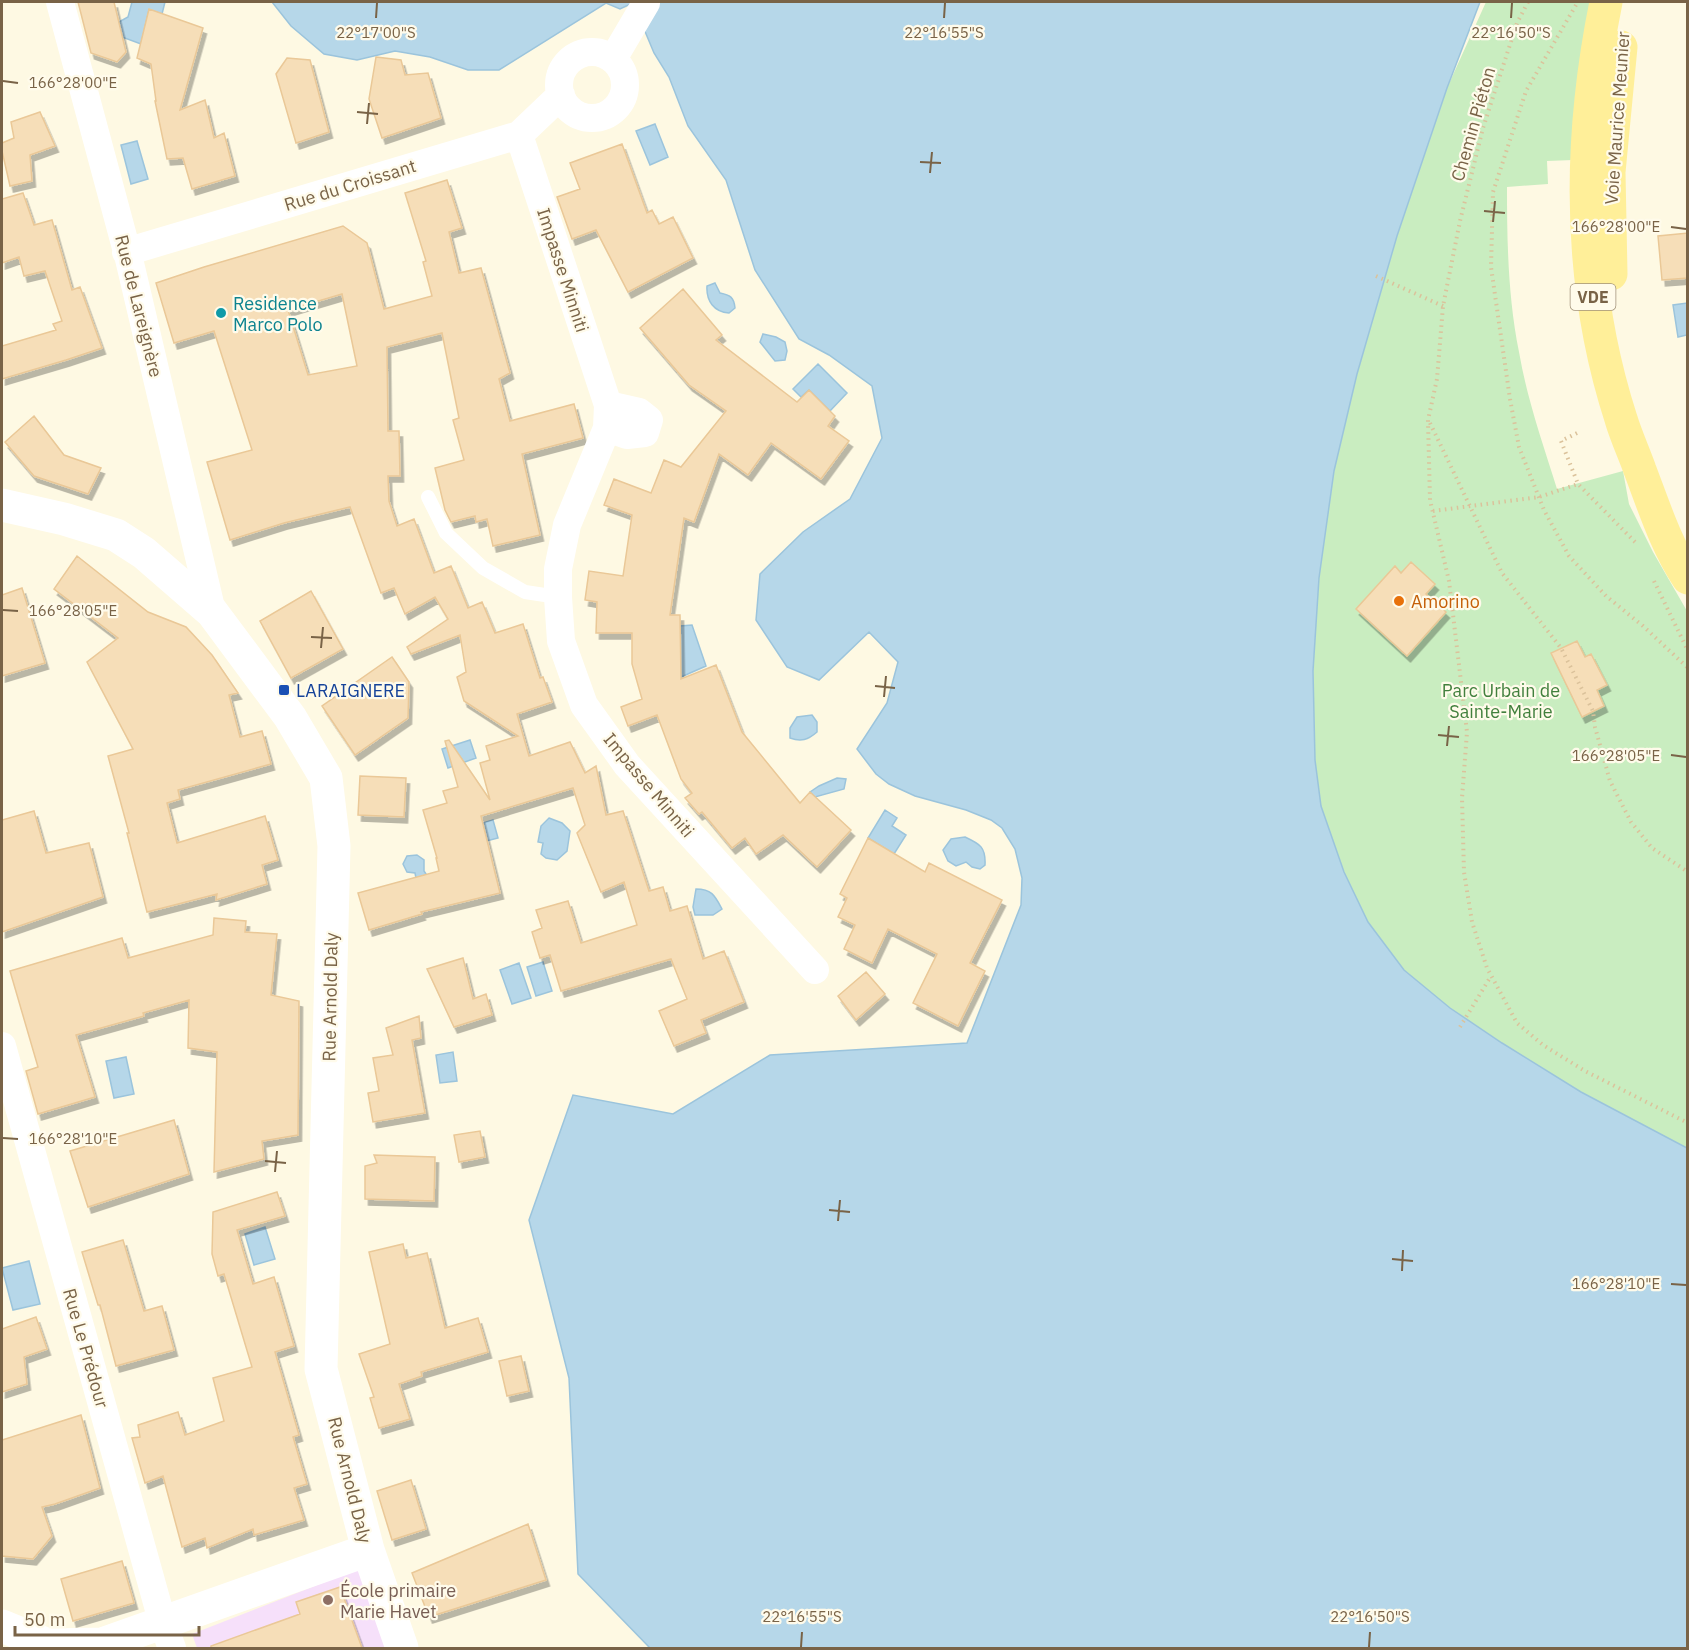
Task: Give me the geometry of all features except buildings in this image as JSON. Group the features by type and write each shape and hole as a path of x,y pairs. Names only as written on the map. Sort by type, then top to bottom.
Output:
{"main road":[{"name":"Voie Maurice Meunier","path":"1606,2 1588,130 1586,221 1594,303 1621,418 1661,527 1688,578"},
{"name":"Voie Maurice Meunier","path":"1626,2 1610,172 1612,333 1626,390 1648,456 1688,544"}],"street":[{"name":"Rue de Lareignère","path":"60,2 126,252 212,612"},
{"path":"613,59 646,3"},
{"path":"589,51 601,52 613,59 621,67 625,80 625,92 617,107 608,114 590,118 578,115 566,106 559,84 561,72 567,63 576,55 589,51"},
{"name":"Rue du Croissant","path":"126,252 519,135 561,95"},
{"name":"Impasse Minniti","path":"519,135 608,416 567,525 558,569 561,641 584,705 627,765 815,970"},
{"name":"Rue Arnold Daly","path":"2,505 64,519 116,535 144,553 212,612 290,717 326,777 334,846 321,1368 368,1550 402,1648"},
{"name":"Rue Le Prédour","path":"2,1046 168,1636"},
{"path":"2,1626 48,1645 102,1644 168,1636 368,1550"}],"lane":[{"path":"1588,130 1602,152 1600,209 1609,222"},
{"path":"428,497 446,533 483,568 525,591 558,597"}],"path":[{"name":"Chemin Piéton","path":"1528,2 1517,23 1483,128 1460,221 1443,306 1437,379 1428,420 1430,500 1449,581 1467,732 1462,798 1464,872 1472,922 1487,968 1517,1023 1543,1045 1585,1071 1688,1123"},
{"path":"1577,2 1526,92 1493,192 1491,267 1510,399 1519,447 1539,497 1569,556 1606,596 1643,626 1688,668"},
{"path":"1376,276 1443,306"},
{"path":"1428,420 1502,573 1561,648 1593,711 1595,727 1610,781 1631,822 1652,848 1688,872"},
{"path":"1577,432 1561,441 1578,484 1633,539 1638,550"},
{"path":"1433,511 1539,497 1578,484"},
{"path":"1648,571 1688,651"},
{"path":"1460,1027 1492,976"}],"shaded area":[{"name":"École primaire Marie Havet","path":"366,1566 393,1648 197,1648 192,1634"}],"green space":[{"name":"Parc Urbain de Sainte-Marie","path":"1486,2 1595,2 1573,120 1573,160 1547,161 1548,184 1507,187 1510,290 1526,387 1557,489 1623,471 1629,504 1687,611 1687,1148 1581,1092 1502,1043 1450,1008 1404,970 1368,922 1344,872 1321,806 1315,760 1313,671 1319,578 1334,471 1357,374 1397,236 1447,88"}],"water":[{"path":"132,2 165,2 162,14 149,10 141,44 122,37 119,22 128,17"},
{"path":"272,2 635,2 620,9 606,3 499,70 468,70 430,57 395,51 357,60 324,54 291,26"},
{"path":"641,2 1480,2 1447,88 1397,236 1357,374 1334,471 1319,578 1313,671 1315,760 1321,806 1344,872 1368,922 1404,970 1450,1008 1502,1043 1581,1092 1687,1148 1687,1648 650,1648 578,1574 569,1378 529,1220 573,1095 673,1114 770,1055 967,1043 1021,905 1022,878 1015,849 1002,828 991,820 966,810 915,796 889,784 876,774 857,749 887,703 898,662 869,632 819,680 787,667 756,620 760,574 803,532 850,499 882,438 872,386 829,355 799,339 755,270 726,180 688,126 669,77 654,53 644,29"},
{"path":"655,124 668,157 650,165 636,131"},
{"path":"137,141 148,179 131,184 121,145"},
{"path":"715,283 720,293 729,296 734,301 735,308 729,313 715,308 710,301 707,286"},
{"path":"1687,303 1687,335 1678,337 1673,305"},
{"path":"763,334 785,342 787,351 785,360 775,361 760,342"},
{"path":"818,364 847,393 830,411 809,390 801,397 793,389"},
{"path":"692,625 706,666 681,677 680,626"},
{"path":"812,715 817,722 817,732 804,740 790,738 790,728 797,717"},
{"path":"470,740 476,758 448,768 442,749"},
{"path":"837,778 846,779 844,789 815,797 810,792 819,786"},
{"path":"885,810 897,818 892,826 906,835 894,854 868,838"},
{"path":"549,818 562,823 570,831 567,851 557,860 546,858 541,854 543,843 538,842 541,826"},
{"path":"493,820 498,838 463,847 463,829"},
{"path":"965,837 978,844 983,850 985,865 980,869 966,862 956,866 948,861 943,850 951,839"},
{"path":"417,855 424,860 424,871 430,880 417,883 415,873 407,872 403,864 407,856"},
{"path":"696,889 706,890 712,894 722,909 713,915 695,915 693,907"},
{"path":"543,962 552,991 536,996 527,967"},
{"path":"519,963 531,998 512,1004 500,970"},
{"path":"453,1052 457,1081 440,1083 436,1055"},
{"path":"126,1057 134,1094 114,1098 106,1061"},
{"path":"265,1227 275,1259 254,1265 245,1234"},
{"path":"29,1261 40,1304 13,1310 2,1268"}],"place":[{"name":"Residence Marco Polo","path":"221,313"},
{"name":"Amorino","path":"1399,601"},
{"name":"LARAIGNERE","path":"284,690"},
{"name":"École primaire Marie Havet","path":"328,1600"}]}
